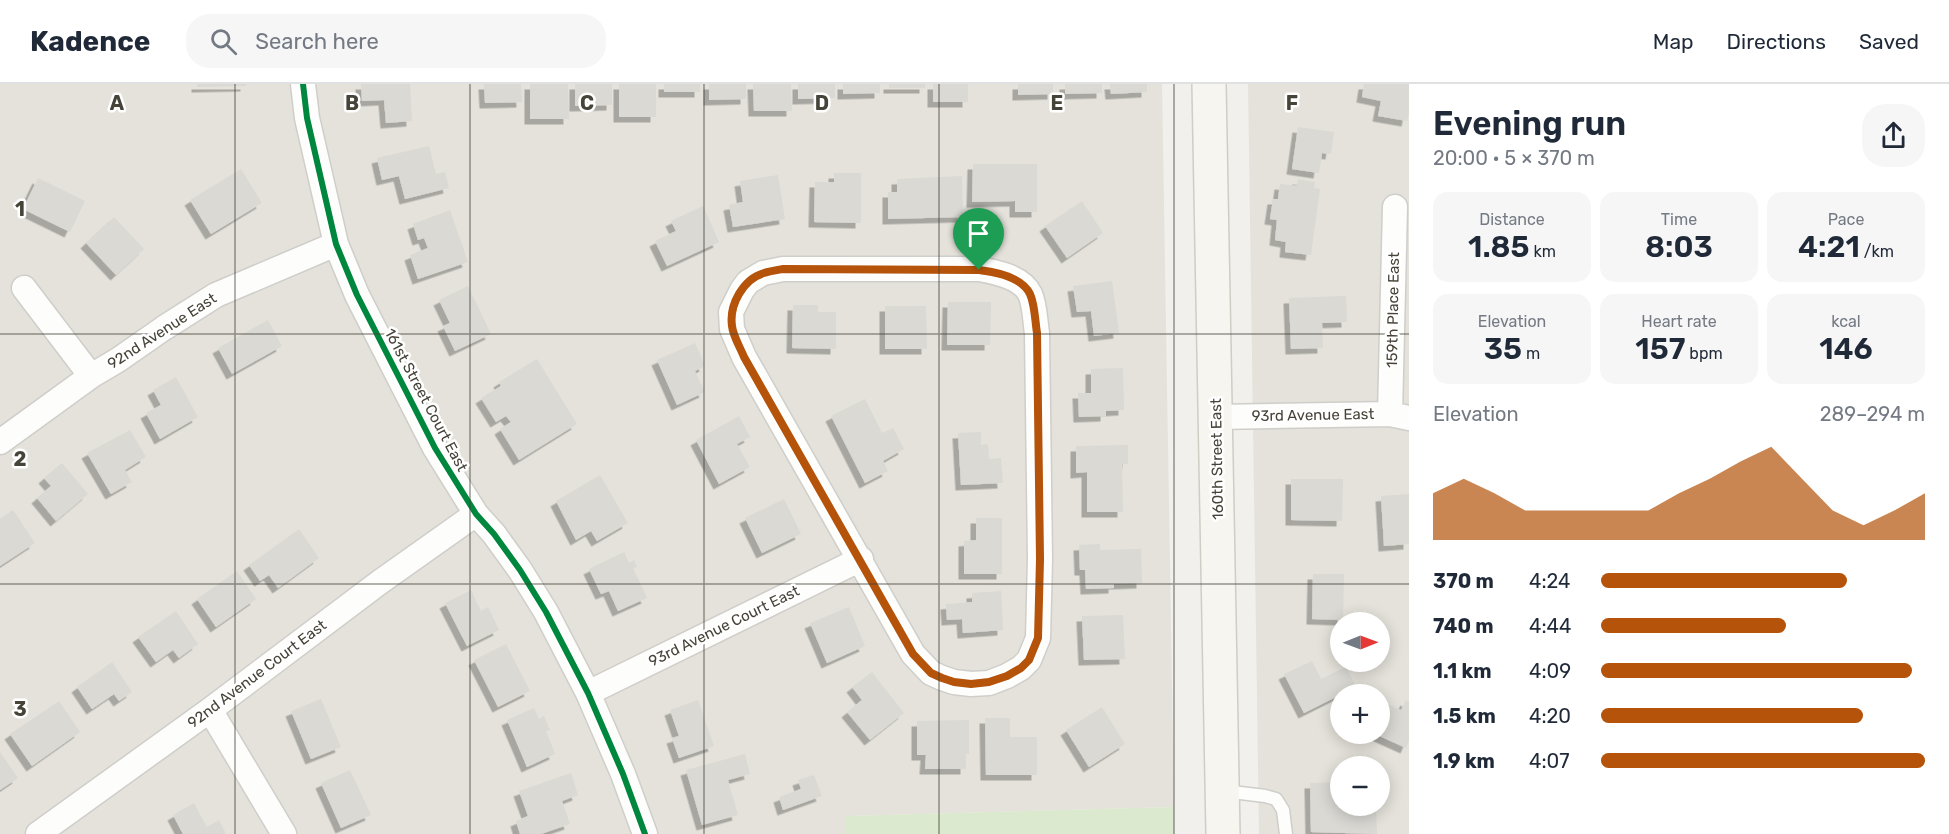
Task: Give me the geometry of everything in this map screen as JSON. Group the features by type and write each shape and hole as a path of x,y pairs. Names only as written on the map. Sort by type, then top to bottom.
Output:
{"main road":[{"name":"160th Street East","path":"1209,84 1223,834"}],"street":[{"name":"161st Street Court East","path":"303,84 336,244 357,295 429,438 476,514 520,570 546,612 588,693 623,774 645,834"},
{"name":"159th Place East","path":"1395,207 1400,416"},
{"name":"92nd Avenue East","path":"0,442 91,376 216,295 336,244"},
{"path":"783,269 979,270 1000,273 1025,287 1031,296 1037,333 1040,548 1038,638 1029,660 1007,676 989,682 971,684 954,682 931,673 913,654 861,559 744,357 732,329 731,312 737,299 748,282 763,273 783,269"},
{"path":"24,288 91,376"},
{"name":"93rd Avenue East","path":"1216,417 1400,416"},
{"name":"92nd Avenue Court East","path":"38,834 476,514"},
{"name":"93rd Avenue Court East","path":"588,693 861,559"},
{"path":"210,710 284,834"}],"lane":[{"path":"1222,791 1276,799 1283,810 1286,834"}],"shaded area":[{"path":"0,84 1162,84 1174,807 846,816 846,834 0,834"},
{"path":"1248,84 1409,84 1409,834 1259,834"}],"green space":[{"path":"1174,807 1174,834 846,834 846,816"}],"building":[{"path":"197,84 246,84 246,86 197,87"},
{"path":"361,84 410,84 412,121 386,123 384,100 362,101"},
{"path":"484,84 521,84 522,102 485,103"},
{"path":"530,84 568,84 569,119 530,119"},
{"path":"575,84 612,84 612,105 575,106"},
{"path":"619,84 656,84 656,117 619,117"},
{"path":"664,84 700,84 700,92 664,92"},
{"path":"709,84 746,84 746,99 709,100"},
{"path":"753,84 791,84 792,111 754,111"},
{"path":"798,84 835,84 835,98 798,99"},
{"path":"843,84 880,84 880,93 843,94"},
{"path":"889,84 925,84 925,88 889,88"},
{"path":"933,84 968,84 968,102 933,102"},
{"path":"1018,84 1053,84 1053,94 1018,95"},
{"path":"1065,84 1102,84 1102,93 1065,94"},
{"path":"1110,84 1147,84 1147,92 1111,94"},
{"path":"1364,84 1409,84 1407,121 1378,116 1381,101 1362,97"},
{"path":"1298,127 1334,132 1331,154 1322,153 1319,173 1292,169"},
{"path":"429,146 436,174 445,172 449,188 405,199 399,176 382,180 377,158"},
{"path":"973,164 1037,164 1037,212 1015,212 1015,201 972,202"},
{"path":"241,169 262,203 211,234 190,200"},
{"path":"834,173 861,173 861,223 814,222 815,182 834,182"},
{"path":"778,175 785,219 733,227 729,205 743,202 740,181"},
{"path":"962,176 963,217 888,219 888,192 897,192 897,179"},
{"path":"38,178 85,201 70,232 23,209"},
{"path":"1298,179 1315,182 1314,188 1320,189 1311,255 1285,252 1286,242 1275,240 1277,220 1270,219 1273,199 1278,199 1280,184 1297,186"},
{"path":"1082,201 1103,233 1067,258 1045,226"},
{"path":"703,206 719,242 667,266 655,241 676,231 671,221"},
{"path":"450,210 468,262 418,279 410,255 428,248 424,238 418,240 413,224"},
{"path":"114,217 144,249 116,275 86,243"},
{"path":"1112,281 1119,333 1094,336 1091,311 1077,312 1073,286"},
{"path":"468,286 491,334 455,351 443,326 450,323 439,300"},
{"path":"1346,296 1347,322 1322,323 1323,348 1291,349 1289,298"},
{"path":"948,302 991,302 990,345 947,345"},
{"path":"793,305 818,305 818,312 836,312 836,349 792,348"},
{"path":"885,306 926,306 927,349 885,349"},
{"path":"268,320 282,346 232,374 218,348"},
{"path":"695,343 705,366 695,371 705,392 677,405 657,360"},
{"path":"537,359 577,424 519,460 500,429 511,422 506,416 496,422 481,398 501,386 499,382"},
{"path":"1123,368 1124,410 1106,411 1106,416 1079,417 1078,393 1091,393 1091,369"},
{"path":"176,377 198,417 160,439 146,413 161,405 153,390"},
{"path":"865,399 882,433 893,428 904,449 883,461 888,471 865,483 831,416"},
{"path":"739,416 750,437 737,444 750,467 719,484 696,440"},
{"path":"130,430 146,457 125,470 132,482 111,494 87,453"},
{"path":"981,432 981,445 988,444 989,459 1001,458 1003,483 961,485 958,433"},
{"path":"1128,445 1128,464 1122,464 1123,512 1087,512 1087,472 1076,473 1076,446"},
{"path":"62,463 88,494 56,521 37,498 51,486 44,478"},
{"path":"600,475 628,523 597,541 591,531 576,540 556,501"},
{"path":"1291,479 1343,479 1342,521 1291,520"},
{"path":"1409,494 1409,544 1384,546 1381,496"},
{"path":"784,499 801,534 762,553 745,518"},
{"path":"13,510 35,543 0,566 0,519"},
{"path":"976,518 1002,518 1002,574 964,574 964,541 976,540"},
{"path":"299,529 319,558 278,588 269,575 260,581 249,565"},
{"path":"1100,544 1100,550 1141,549 1142,583 1114,584 1114,588 1086,589 1085,570 1080,570 1079,545"},
{"path":"624,552 629,563 634,560 637,567 633,568 647,598 618,611 609,591 601,594 589,569"},
{"path":"237,571 256,599 216,627 197,599"},
{"path":"1313,574 1344,574 1343,612 1330,612 1330,620 1312,619"},
{"path":"471,590 481,611 488,607 499,630 467,646 445,603"},
{"path":"1001,591 1003,630 963,633 962,619 947,620 946,604 972,602 972,593"},
{"path":"849,607 865,646 827,663 810,623"},
{"path":"176,611 198,644 179,658 173,650 156,662 138,637"},
{"path":"1123,615 1125,659 1084,660 1082,616"},
{"path":"506,644 530,691 498,707 474,660"},
{"path":"1312,661 1321,679 1336,672 1348,672 1354,684 1330,684 1330,700 1304,713 1284,674"},
{"path":"112,662 132,692 119,701 114,694 92,709 77,687"},
{"path":"872,672 904,713 870,740 847,712 862,700 852,687"},
{"path":"321,699 341,747 311,759 291,711"},
{"path":"698,700 714,746 679,758 672,738 679,736 670,710"},
{"path":"1406,700 1409,702 1409,741 1406,748 1390,741 1390,705 1401,710"},
{"path":"59,701 80,732 32,766 10,734"},
{"path":"1102,707 1125,744 1089,767 1066,730"},
{"path":"534,708 539,719 544,716 550,730 546,731 555,754 527,767 507,720"},
{"path":"985,718 1010,718 1010,737 1037,737 1037,775 986,775"},
{"path":"969,720 969,754 966,754 966,769 925,769 926,755 917,755 917,721"},
{"path":"0,752 18,778 0,790"},
{"path":"745,754 750,774 728,780 738,815 702,825 686,770"},
{"path":"350,770 371,815 341,828 321,783"},
{"path":"571,773 578,795 562,801 570,824 541,834 520,834 516,821 528,816 519,791"},
{"path":"814,775 822,796 783,810 779,797 801,789 798,780"},
{"path":"1330,782 1330,816 1376,816 1377,834 1311,832 1310,783"},
{"path":"194,803 207,827 219,820 226,834 183,834 173,815"}],"cycle path":[{"path":"303,84 307,118 336,244 357,295 435,448 476,514 520,570 546,612 588,693 623,774 645,834"},
{"path":"783,269 979,269 1015,279 1030,294 1037,333 1040,559 1038,638 1029,660 1021,668 989,683 954,682 931,673 913,654 744,357 732,329 731,312 748,282 763,273 783,269"}],"route":[{"path":"783,269 979,270 1000,273 1025,287 1031,296 1037,333 1040,559 1038,638 1029,660 1007,676 989,682 971,684 954,682 931,673 913,654 744,357 732,329 731,312 748,282 763,273 783,269"}]}
